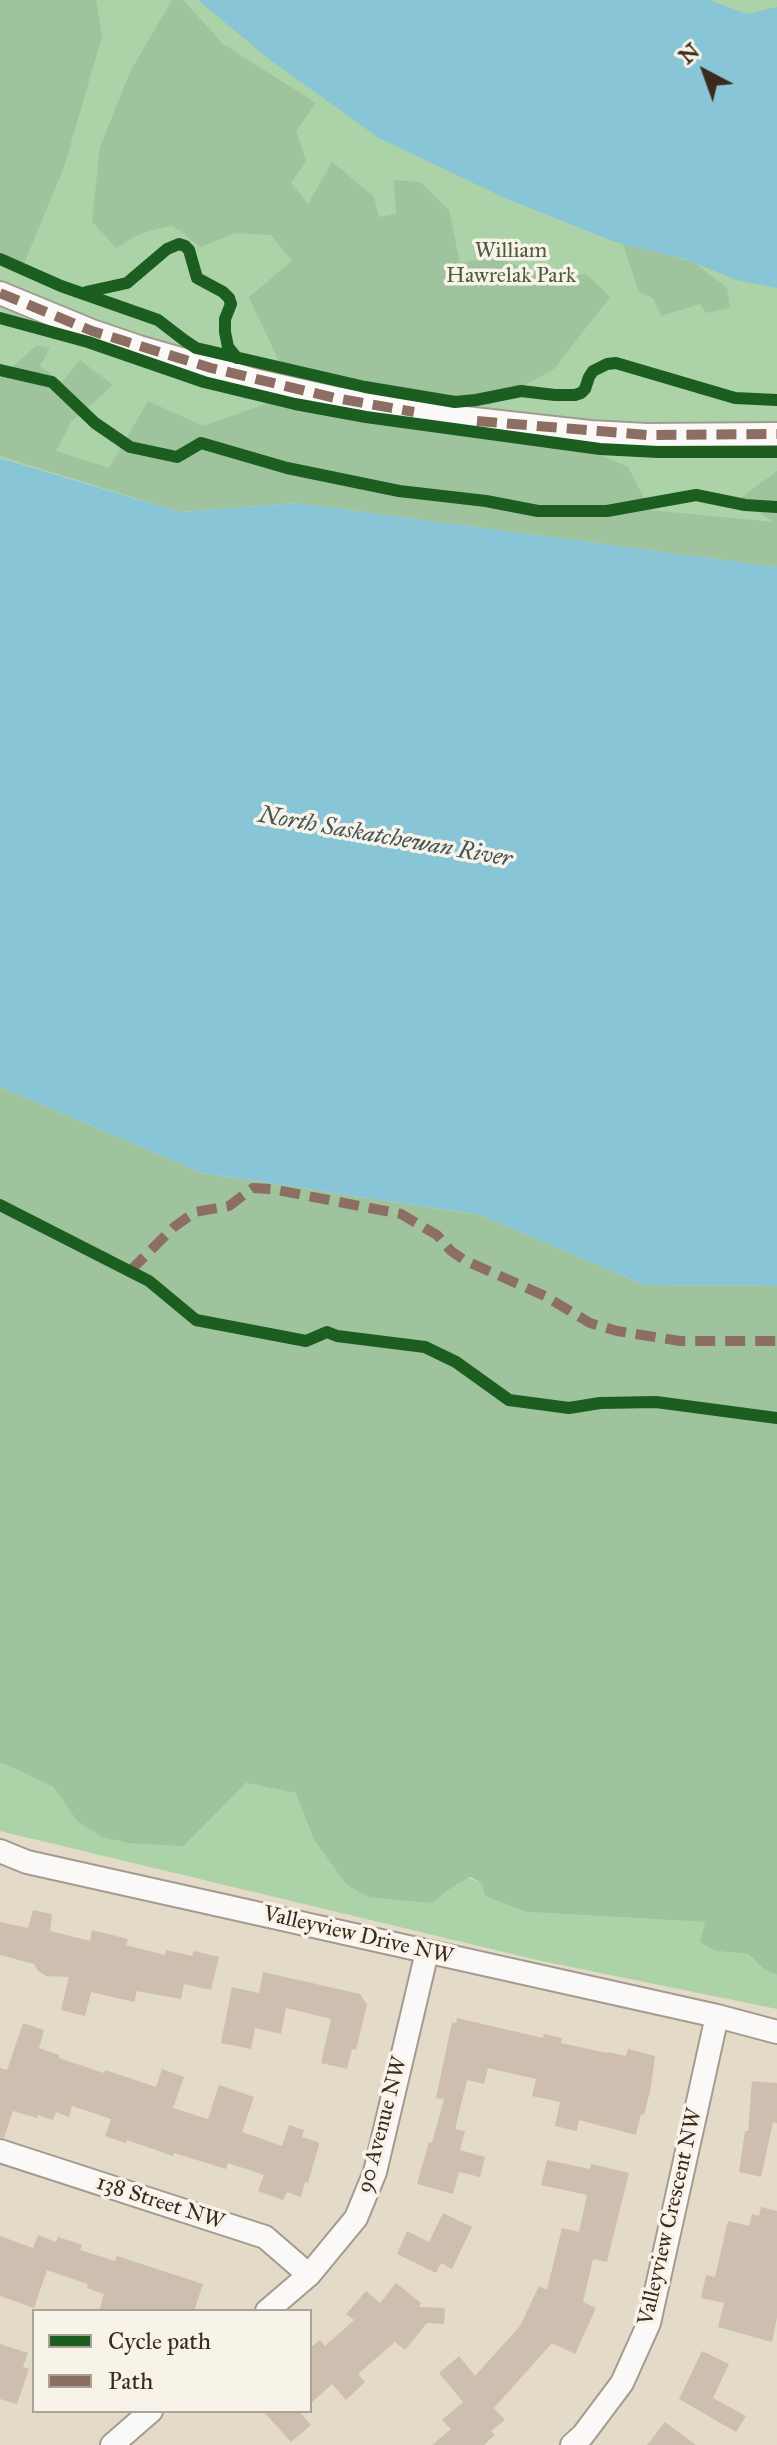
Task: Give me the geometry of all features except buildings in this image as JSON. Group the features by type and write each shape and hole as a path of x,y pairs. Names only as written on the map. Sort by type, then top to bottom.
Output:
{"street":[{"path":"0,293 139,347 258,381 335,398 433,415 590,432 777,434"},
{"name":"Valleyview Drive NW","path":"0,1851 27,1862 777,2032"},
{"name":"90 Avenue NW","path":"269,2309 309,2275 356,2218 375,2172 427,1952"},
{"name":"Valleyview Crescent NW","path":"572,2445 622,2383 649,2323 717,2016"},
{"name":"138 Street NW","path":"0,2151 265,2237 309,2275"},
{"path":"112,2445 149,2413"}],"green space":[{"name":"William Hawrelak Park","path":"0,0 777,0 777,567 296,503 181,512 0,458"},
{"path":"0,0 96,0 102,36 64,167 23,266 0,258"},
{"path":"172,0 183,0 223,44 316,103 296,131 306,161 291,183 308,204 332,162 374,197 379,217 396,214 394,180 420,182 449,210 460,263 498,257 543,278 586,274 610,297 554,369 489,405 447,403 438,433 585,449 628,467 650,510 773,522 741,498 777,471 777,567 296,503 181,512 0,456 0,378 37,345 50,348 40,366 62,382 80,360 113,385 71,422 56,451 109,468 148,401 203,426 265,404 283,370 249,297 292,261 271,235 235,233 201,247 172,225 139,234 116,248 92,221 100,147 130,72"},
{"path":"622,241 695,263 727,288 730,308 706,313 700,304 661,316 653,298 639,292"},
{"path":"0,1087 202,1173 480,1215 644,1285 777,1286 777,1975 765,1970 748,1954 715,1951 700,1942 705,1922 527,1912 485,1896 482,1883 470,1877 432,1903 368,1897 346,1884 314,1840 296,1793 246,1783 184,1846 129,1843 102,1837 77,1821 53,1787 0,1763"},
{"path":"0,1763 53,1787 77,1821 184,1846 246,1783 297,1793 314,1840 346,1884 432,1903 468,1878 483,1883 527,1912 705,1922 701,1942 715,1951 748,1954 765,1970 777,1975 777,2009 537,1960 0,1831"}],"water":[{"path":"198,0 709,0 747,14 777,7 777,288 737,280 685,259 615,242 507,199 379,138 269,59"},
{"name":"North Saskatchewan River","path":"0,458 181,512 296,503 777,567 777,1286 644,1285 480,1215 202,1173 0,1087"}],"marked path":[{"path":"0,293 92,331 211,368 335,398 414,412"},
{"path":"477,421 647,435 777,434"},
{"path":"130,1271 174,1227 195,1212 229,1206 253,1188 272,1189 401,1214 437,1235 464,1260 545,1296 590,1323 617,1331 680,1341 777,1341"}],"cycle path":[{"path":"86,292 127,283 167,249 179,244 185,246 197,278 229,298 231,304 225,319 225,332 228,347 237,358"},
{"path":"0,259 61,286 158,320 196,348 365,387 455,402 521,391 575,395 585,389 593,371 616,363 735,398 777,400"},
{"path":"0,318 88,342 204,382 366,417 600,449 777,452"},
{"path":"0,370 52,382 95,423 130,447 177,457 201,443 287,468 399,491 486,501 538,511 607,511 696,495 745,505 777,507"},
{"path":"0,1205 149,1281 196,1320 306,1341 327,1332 337,1336 425,1347 456,1362 509,1400 569,1408 600,1403 656,1402 777,1418"}]}
